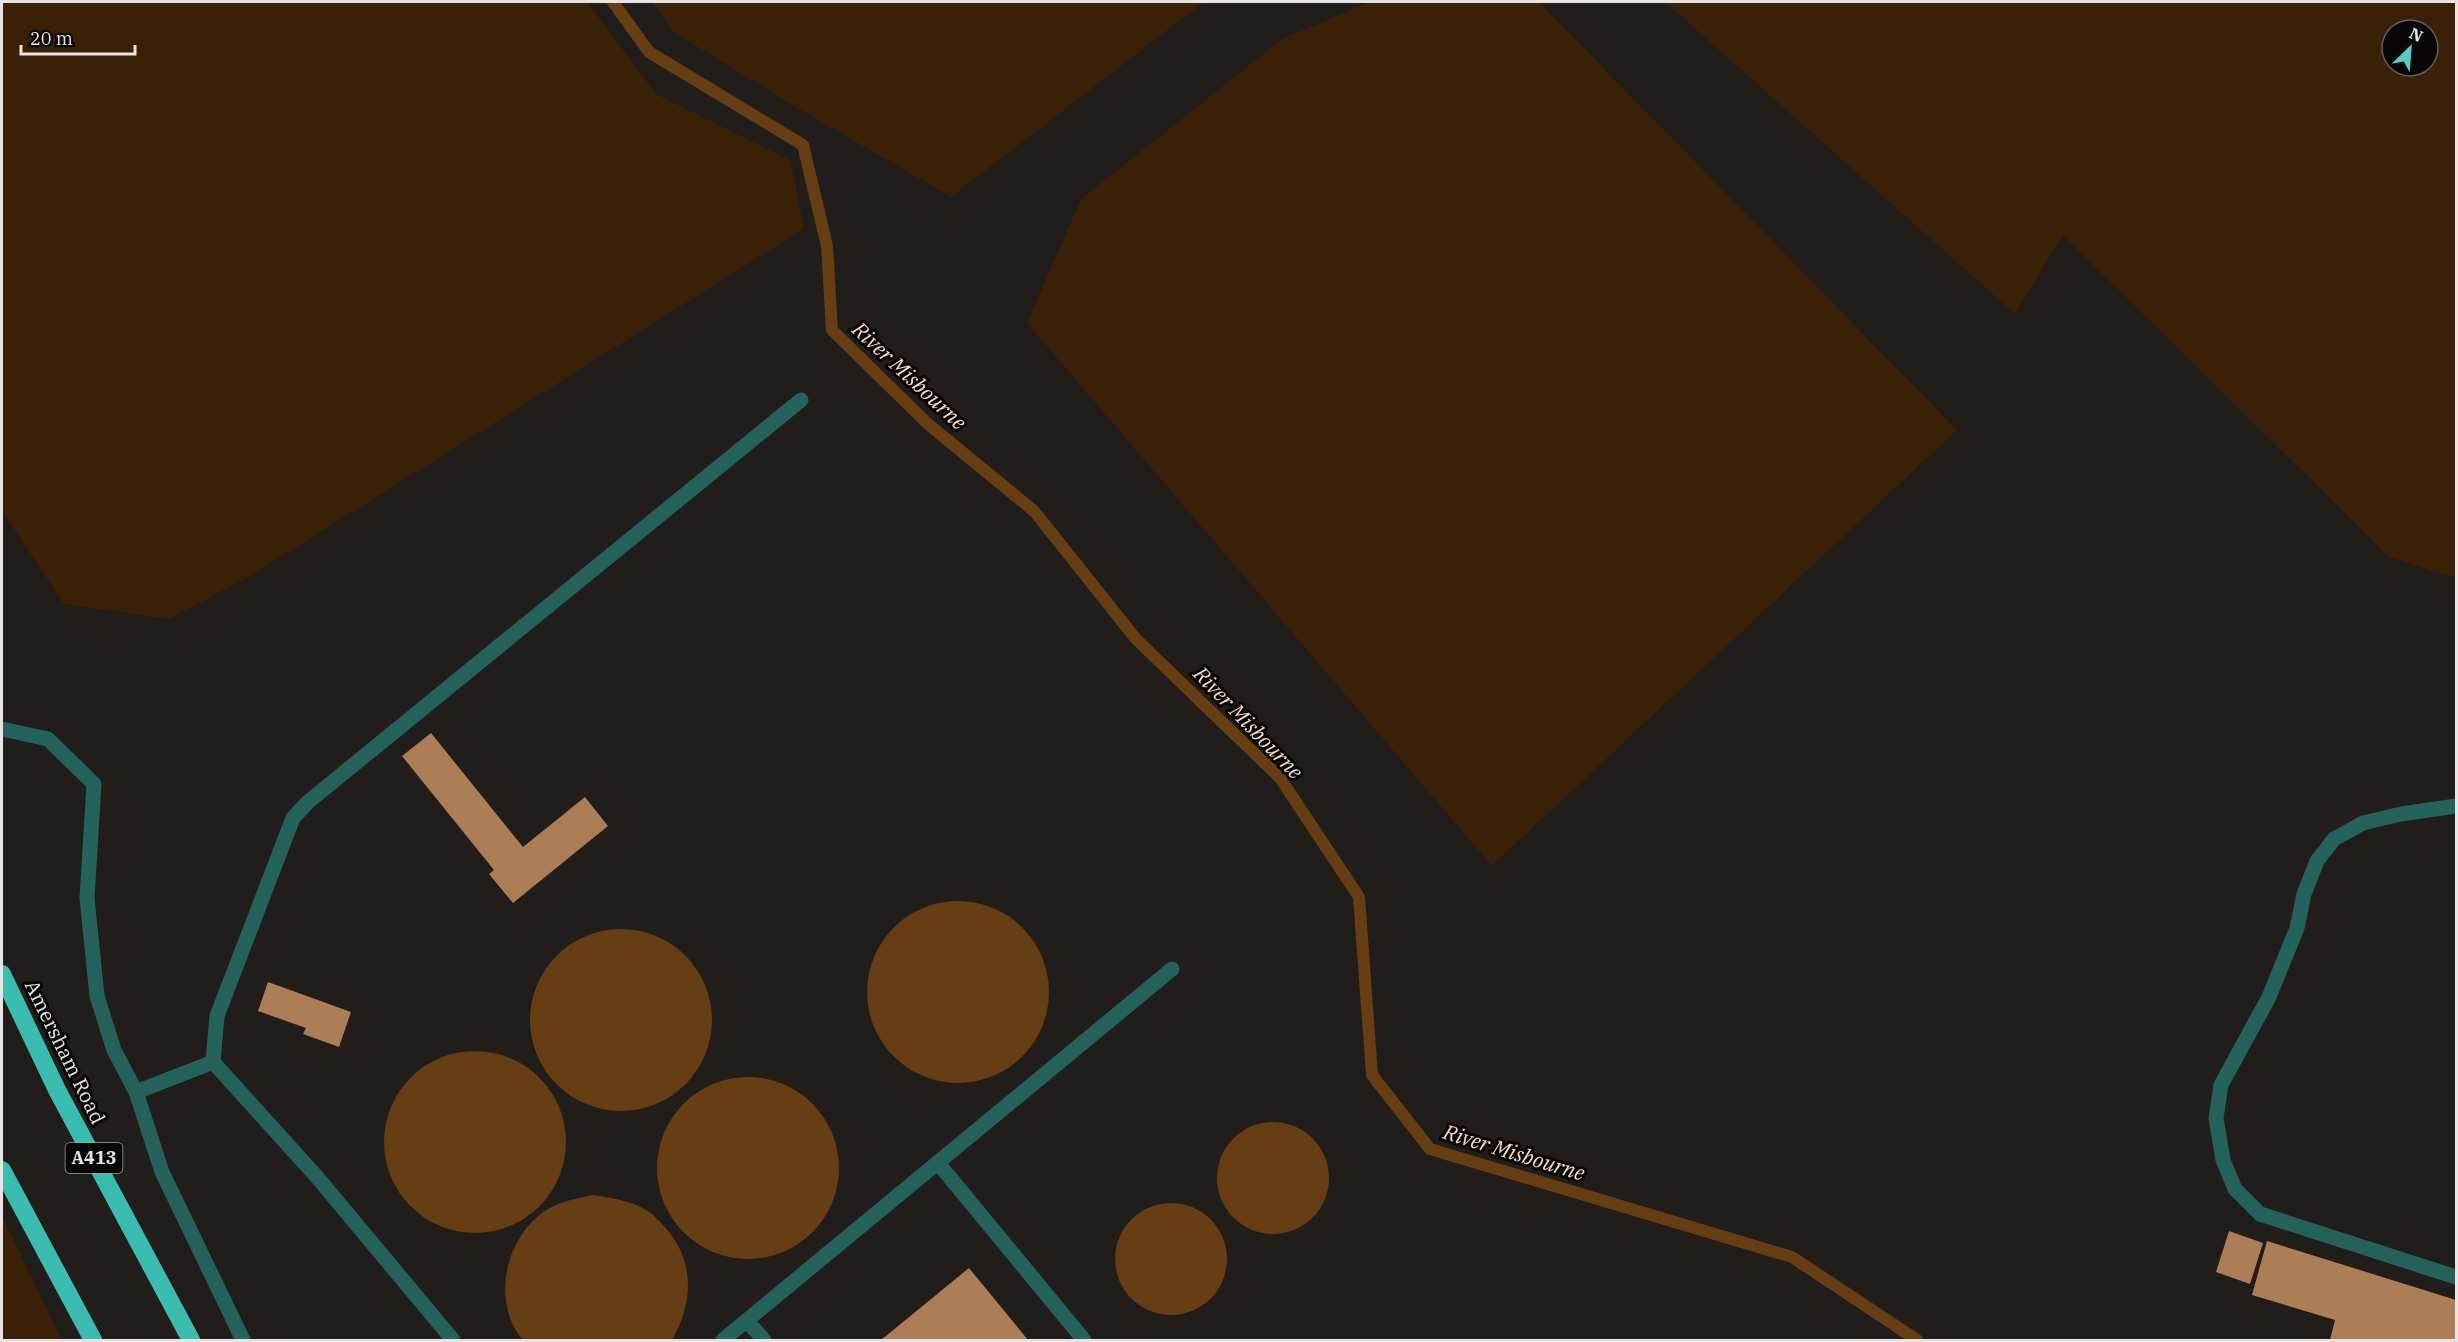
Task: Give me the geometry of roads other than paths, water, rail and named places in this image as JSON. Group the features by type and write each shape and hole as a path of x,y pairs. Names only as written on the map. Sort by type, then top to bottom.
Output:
{"highway":[{"name":"Amersham Road","path":"2,974 57,1090 191,1341"},
{"path":"2,1170 93,1341"}],"street":[{"path":"453,1341 317,1177 213,1062 217,1016 293,818 308,802 801,400"},
{"path":"2,729 48,739 94,784 87,898 98,996 114,1050 136,1092 162,1172 243,1341"},
{"path":"2457,806 2401,814 2363,823 2334,839 2317,861 2304,894 2297,928 2269,997 2221,1085 2216,1119 2223,1160 2235,1189 2260,1214 2457,1277"},
{"path":"723,1341 1172,969"},
{"path":"136,1092 213,1062"},
{"path":"938,1163 1084,1341"},
{"path":"747,1320 764,1341"}],"waterway":[{"name":"River Misbourne","path":"613,2 649,52 803,145 827,246 832,330 928,424 1034,511 1136,639 1280,778 1359,897 1372,1075 1430,1149 1792,1257 1917,1340"}]}
